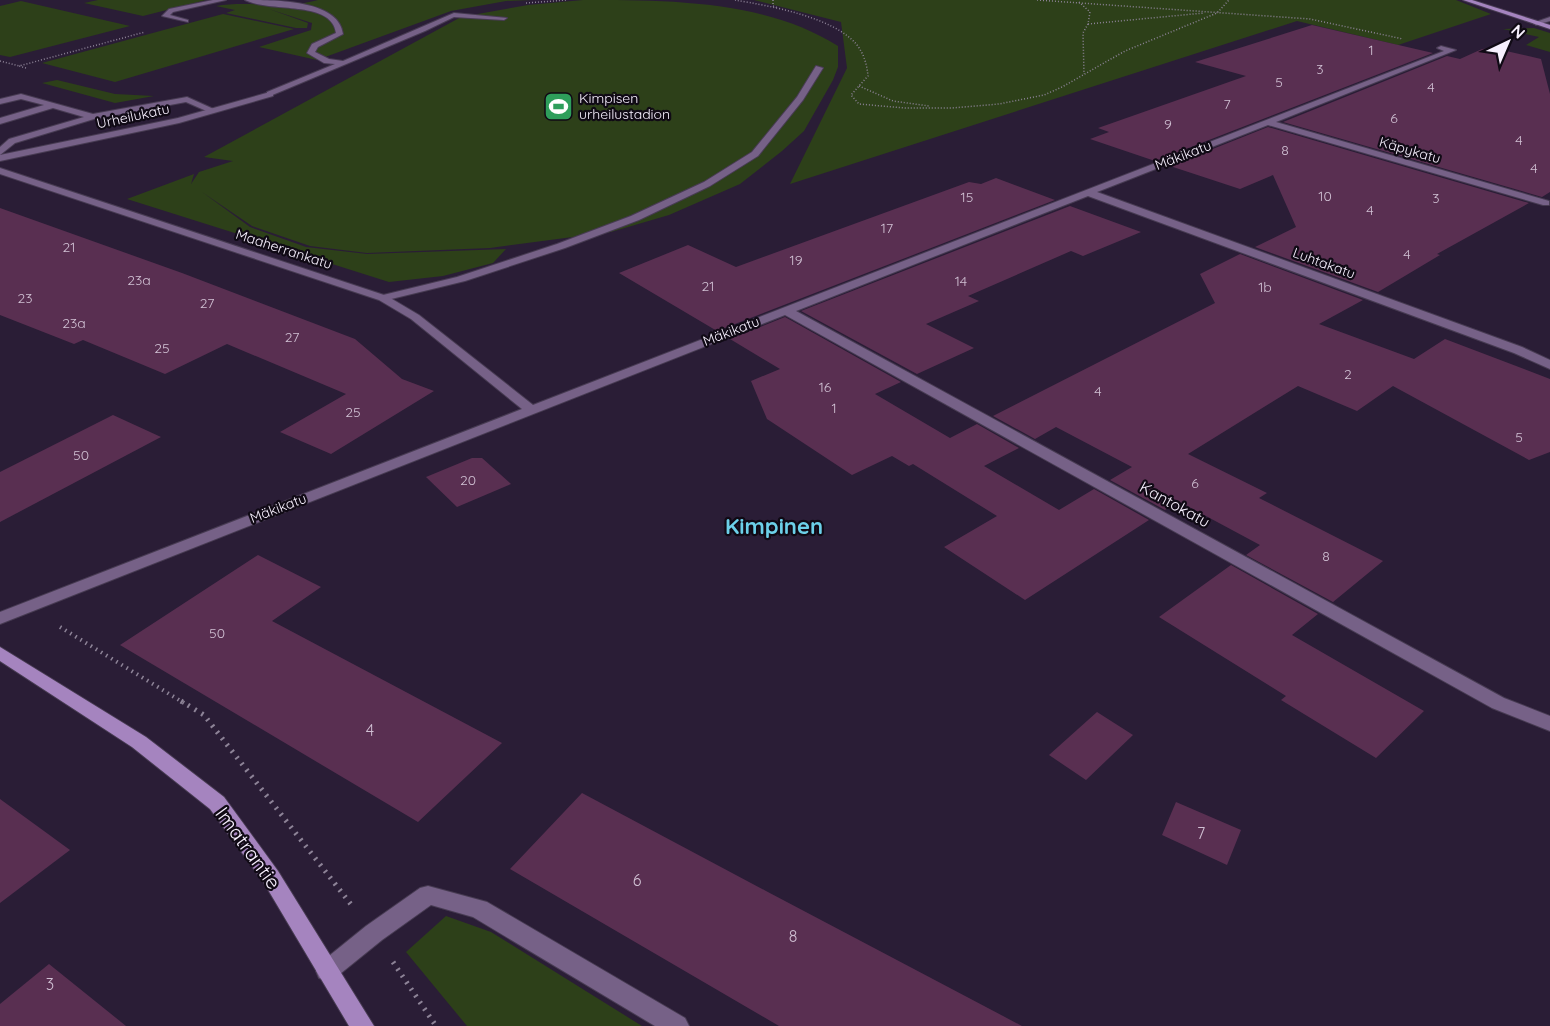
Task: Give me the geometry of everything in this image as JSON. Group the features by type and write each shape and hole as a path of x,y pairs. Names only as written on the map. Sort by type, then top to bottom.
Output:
{"street":[{"path":"186,21 165,16 171,10 223,0"},
{"path":"248,0 317,6 329,10 339,24 340,34 315,46 311,53 327,61 345,63"},
{"path":"1466,0 1545,21 1550,27"},
{"name":"Urheilukatu","path":"0,158 214,111 270,94 423,30 446,17 454,15 504,18"},
{"name":"Mäkikatu","path":"0,618 25,606 1452,50 1441,48"},
{"path":"383,298 461,279 561,246 635,218 707,184 755,154 800,98 819,68"},
{"path":"0,102 21,96 93,117"},
{"path":"0,152 12,141 93,117 187,99 214,111"},
{"path":"0,121 54,105"},
{"name":"Käpykatu","path":"1267,122 1546,203"},
{"name":"Maaherrankatu","path":"0,171 383,298 415,316 530,410"},
{"name":"Luhtakatu","path":"1087,192 1518,350 1550,365"},
{"name":"Kantokatu","path":"785,310 1498,703 1550,724"},
{"name":"Imatrantie","path":"0,653 139,742 217,803 271,877 362,1026"},
{"path":"327,971 374,933 429,895 479,909 677,1026"}],"path":[{"path":"735,0 815,20 854,42 866,59 868,76 851,95 859,104 913,109 988,105 1044,95 1065,87 1112,57 1217,13 1229,0"},
{"path":"773,0 773,6 787,12"},
{"path":"1037,0 1310,19 1441,48"},
{"path":"1076,0 1090,12 1088,24 1083,33 1084,74"},
{"path":"1088,24 1122,19 1199,15 1208,12"},
{"path":"20,66 186,21"},
{"path":"0,61 31,69"},
{"path":"859,86 872,95 893,101 949,108"},
{"path":"25,606 204,715 374,933 436,1026"}],"green space":[{"path":"98,0 206,0 143,16 84,3"},
{"path":"318,0 532,0 506,1 451,11 317,60 259,47 311,30 312,23 269,9 308,23 307,28 296,28 226,13 235,10 216,6 279,5"},
{"name":"Kimpisen urheilustadion","path":"583,0 682,2 748,11 780,19 838,46 838,67 804,131 740,184 669,215 611,232 490,248 367,253 310,246 252,226 202,192 250,227 306,247 367,254 506,249 493,263 443,276 389,282 127,199 194,174 191,184 199,172 233,161 204,157 461,17 528,5"},
{"path":"754,0 1456,0 1491,14 1398,45 1297,21 790,184 847,68 841,22"},
{"path":"21,1 130,26 10,57 0,55 0,6"},
{"path":"223,14 294,29 115,82 42,63"},
{"path":"1534,28 1550,33 1550,52 1526,45 1539,37 1503,29"},
{"path":"57,80 115,94 154,96 115,103 42,83"},
{"path":"446,916 491,932 642,1026 467,1026 406,952"}],"building":[{"path":"1312,25 1433,53 1155,161 1090,139 1109,132 1098,128 1246,76 1195,62"},
{"path":"1493,48 1541,59 1550,94 1550,192 1542,197 1283,122 1447,56 1460,59 1482,49"},
{"path":"1268,127 1529,203 1437,254 1440,255 1378,292 1255,247 1296,227 1273,175 1240,189 1170,166"},
{"path":"996,178 1055,200 717,331 619,273 688,245 736,267 969,182 981,184"},
{"path":"1070,206 1141,232 1083,256 1071,251 968,296 979,301 926,324 974,348 917,374 801,311"},
{"path":"0,208 182,273 355,339 402,379 434,391 331,454 280,432 346,394 227,344 165,374 83,340 74,344 0,315"},
{"path":"1240,254 1363,300 1319,324 1414,359 1445,339 1550,379 1550,452 1529,460 1393,386 1357,411 1298,386 1188,454 1267,493 1259,498 1383,561 1333,602 1246,555 1260,545 1178,501 1165,510 1110,480 1132,467 1056,427 1035,439 993,416 1215,303 1200,274"},
{"path":"785,317 901,382 875,394 950,438 977,424 1019,448 984,466 1059,510 1094,489 1149,520 1025,600 944,547 997,516 913,464 909,466 892,456 852,475 767,419 751,381 780,369 730,339"},
{"path":"113,415 161,437 0,522 0,472"},
{"path":"472,458 482,458 511,484 457,507 426,477"},
{"path":"258,555 321,587 272,621 502,743 418,822 120,645"},
{"path":"1231,565 1318,614 1292,635 1424,711 1376,758 1281,700 1286,696 1159,617"},
{"path":"1097,712 1133,735 1086,780 1049,755"},
{"path":"582,793 1022,1026 779,1026 510,869"},
{"path":"0,799 70,850 0,903"},
{"path":"1176,802 1241,830 1227,865 1162,835"},
{"path":"49,964 126,1026 0,1026 0,1004"}],"place":[{"name":"Kimpisen urheilustadion","path":"558,106"}],"district":[{"name":"Kimpinen","path":"774,526"}]}
